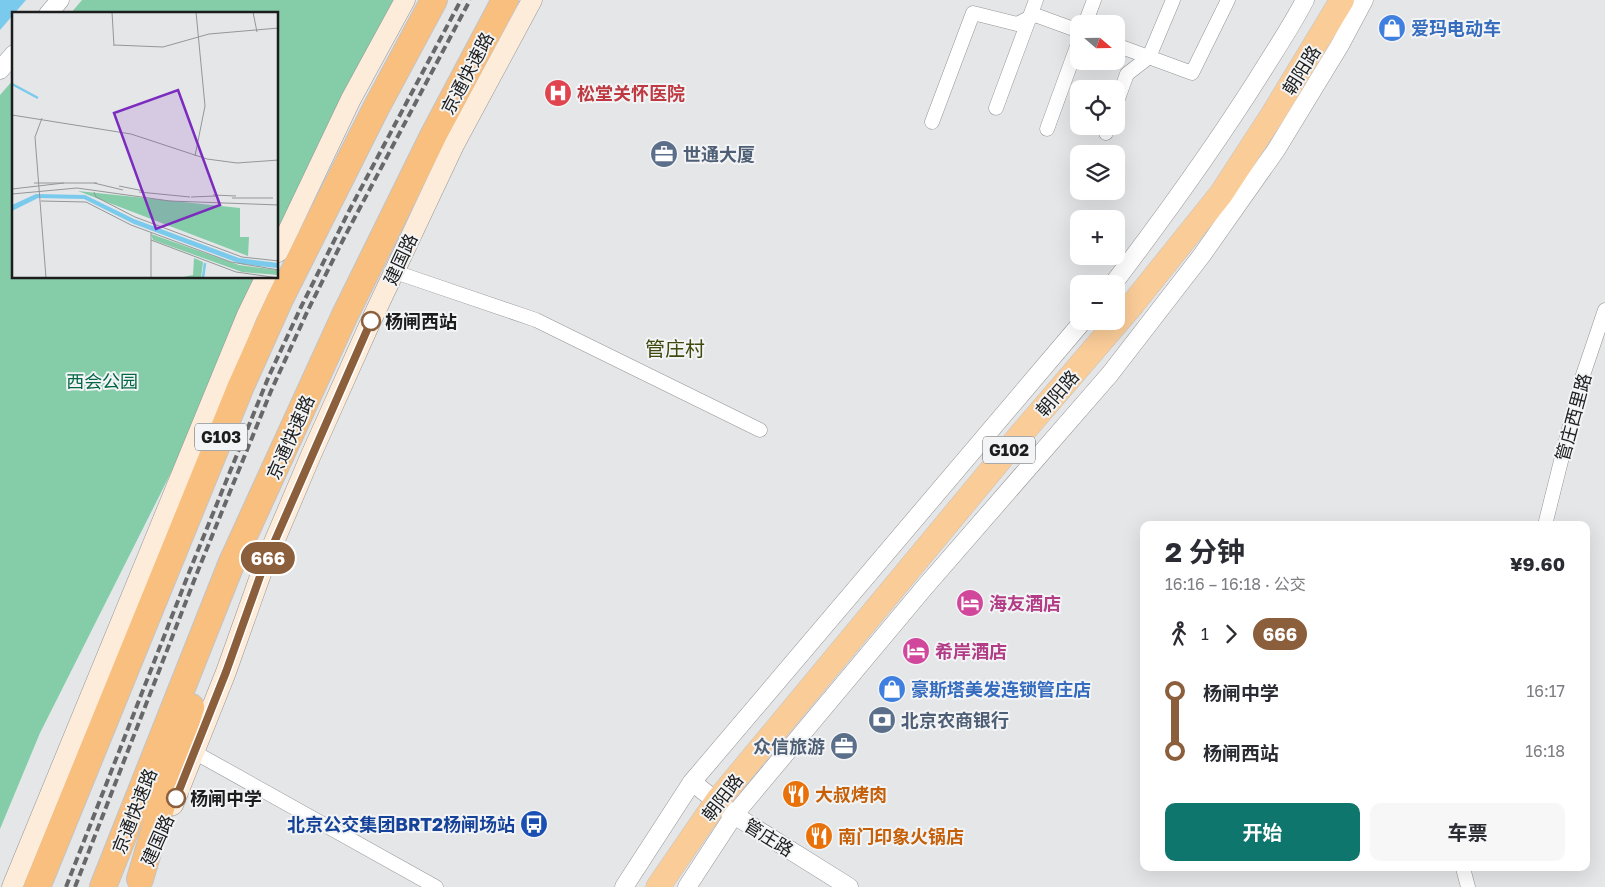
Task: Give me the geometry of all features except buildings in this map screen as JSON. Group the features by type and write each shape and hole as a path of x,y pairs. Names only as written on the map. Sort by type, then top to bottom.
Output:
{"highway":[{"name":"G103","path":"37,887 241,386 280,299 376,108 434,0"},
{"name":"京通快速路","path":"103,887 232,562 344,317 434,134 505,0"},
{"name":"朝阳路","path":"1125,293 1211,188 1263,108 1328,0"},
{"name":"朝阳路","path":"658,887 712,797 1126,312 1221,194 1273,114 1342,0"},
{"name":"朝阳路","path":"643,887 712,797 1095,330"},
{"path":"138,883 232,562"}],"main road":[{"path":"279,250 352,99 405,0"},
{"name":"建国路","path":"138,883 176,798 226,672 263,568 323,428 454,145 532,0"},
{"path":"12,887 247,315 265,279"}],"street":[{"path":"50,12 60,0"},
{"path":"996,108 1036,0"},
{"path":"1088,15 1094,0"},
{"path":"1125,80 1127,74 1149,57 1173,0"},
{"path":"1125,48 1192,73 1228,0"},
{"name":"朝阳路","path":"1120,275 1161,222 1231,122 1305,0"},
{"name":"朝阳路","path":"624,887 712,797 924,588 1110,374 1202,255 1276,150 1340,45 1364,0"},
{"path":"932,122 973,14 1017,24 1035,15 1070,28"},
{"path":"0,70 12,56"},
{"path":"1047,129 1070,66"},
{"path":"395,272 536,320 760,430"},
{"name":"管庄西里路","path":"1546,521 1581,381 1605,310"},
{"name":"朝阳路","path":"686,887 712,797 1077,330"},
{"path":"194,752 436,887"},
{"name":"管庄路","path":"712,797 849,887"},
{"path":"1464,871 1468,887"}],"green space":[{"path":"82,0 408,0 279,258 279,12 72,12"},
{"name":"西会公园","path":"12,81 12,279 268,279 40,733 0,829 0,95"}],"water":[{"path":"0,0 26,0 16,12 12,12 12,16 0,30"}],"railway":[{"path":"66,887 192,565 269,376 349,211 461,0"},
{"path":"75,887 199,568 271,391 308,310 345,236 470,0"}],"bus line":[{"name":"666","path":"176,798 226,672 263,568 371,321"}],"place":[{"name":"爱玛电动车","path":"1392,28"},
{"name":"松堂关怀医院","path":"558,93"},
{"name":"世通大厦","path":"664,154"},
{"name":"杨闸西站","path":"371,321"},
{"name":"海友酒店","path":"970,603"},
{"name":"希岸酒店","path":"916,651"},
{"name":"豪斯塔美发连锁管庄店","path":"892,689"},
{"name":"北京农商银行","path":"882,720"},
{"name":"众信旅游","path":"844,746"},
{"name":"大叔烤肉","path":"796,794"},
{"name":"杨闸中学","path":"176,798"},
{"name":"北京公交集团BRT2杨闸场站","path":"534,824"},
{"name":"南门印象火锅店","path":"819,836"}],"district":[{"name":"管庄村","path":"675,348"}]}
